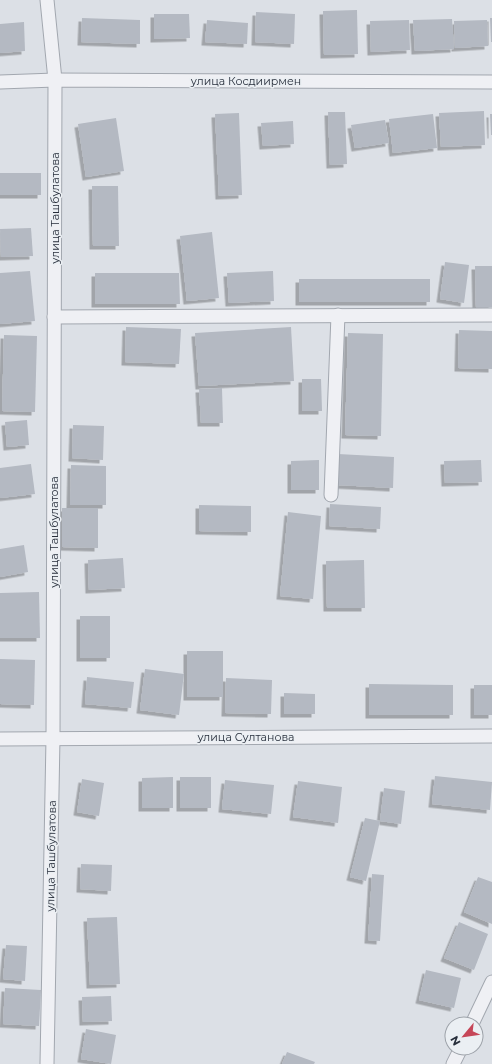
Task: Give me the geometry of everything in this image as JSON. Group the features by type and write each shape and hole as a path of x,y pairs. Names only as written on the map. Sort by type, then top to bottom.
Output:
{"street":[{"name":"улица Ташбулатова","path":"47,0 55,80 54,738 47,1064"},
{"name":"улица Косдиирмен","path":"0,82 55,80 492,82"},
{"path":"331,494 338,315"},
{"path":"54,316 492,315"},
{"name":"улица Султанова","path":"0,739 492,736"},
{"path":"476,1016 492,982"}],"building":[{"path":"357,10 358,54 324,55 323,11"},
{"path":"256,12 295,14 294,44 255,42"},
{"path":"154,14 189,14 190,38 154,39"},
{"path":"82,18 140,20 140,44 81,42"},
{"path":"490,18 492,18 492,42 491,42"},
{"path":"452,19 454,49 415,51 413,20"},
{"path":"207,20 248,23 247,44 205,42"},
{"path":"409,20 410,50 371,52 370,21"},
{"path":"487,20 488,46 455,48 454,21"},
{"path":"24,22 25,51 0,53 0,24"},
{"path":"484,111 485,145 441,147 439,113"},
{"path":"328,112 345,112 347,164 330,165"},
{"path":"239,113 242,195 219,196 215,114"},
{"path":"433,114 437,148 393,153 389,119"},
{"path":"490,114 492,114 492,135 491,135"},
{"path":"116,118 124,171 86,177 78,124"},
{"path":"385,120 389,143 355,148 351,125"},
{"path":"293,121 294,144 263,146 261,123"},
{"path":"0,173 41,173 41,195 0,195"},
{"path":"92,186 118,186 119,246 93,246"},
{"path":"31,228 33,256 1,257 0,229"},
{"path":"212,232 219,298 187,301 180,236"},
{"path":"445,262 469,265 464,303 440,299"},
{"path":"475,266 492,266 492,307 476,308"},
{"path":"30,271 35,321 0,324 0,273"},
{"path":"273,271 274,301 229,303 227,273"},
{"path":"95,273 179,273 180,304 95,304"},
{"path":"299,279 430,279 430,302 299,302"},
{"path":"126,327 181,329 179,364 125,362"},
{"path":"291,327 294,381 199,386 195,333"},
{"path":"459,330 492,331 492,369 458,368"},
{"path":"348,333 383,334 381,436 345,435"},
{"path":"4,335 37,336 35,412 2,411"},
{"path":"302,379 321,379 322,411 302,411"},
{"path":"222,388 223,423 201,423 199,389"},
{"path":"27,420 29,445 7,447 5,422"},
{"path":"73,425 104,426 103,460 72,458"},
{"path":"338,454 394,457 393,488 337,485"},
{"path":"319,460 319,490 291,490 291,461"},
{"path":"481,460 482,482 445,483 444,461"},
{"path":"31,464 35,494 0,498 0,468"},
{"path":"71,465 106,466 106,505 70,505"},
{"path":"330,504 381,507 380,529 329,526"},
{"path":"199,505 251,506 251,532 199,531"},
{"path":"62,508 98,508 98,548 62,547"},
{"path":"288,512 321,516 313,599 280,596"},
{"path":"24,545 28,572 0,577 0,549"},
{"path":"123,558 125,588 89,590 88,560"},
{"path":"364,560 365,608 327,608 326,561"},
{"path":"39,592 40,638 0,638 0,593"},
{"path":"80,616 110,616 110,658 80,658"},
{"path":"187,651 223,651 223,697 187,697"},
{"path":"0,659 35,660 34,705 0,704"},
{"path":"145,669 184,674 179,715 140,710"},
{"path":"87,677 134,682 131,708 85,704"},
{"path":"226,678 272,680 271,714 225,713"},
{"path":"369,684 453,685 453,715 369,715"},
{"path":"474,685 492,685 492,715 474,715"},
{"path":"284,693 315,694 315,714 284,714"},
{"path":"435,776 492,782 490,810 432,804"},
{"path":"173,777 173,808 142,808 142,778"},
{"path":"180,777 211,777 211,808 180,808"},
{"path":"82,779 104,783 99,816 77,812"},
{"path":"225,780 274,785 271,814 222,809"},
{"path":"298,781 342,787 338,823 293,817"},
{"path":"384,788 405,791 401,824 380,821"},
{"path":"365,818 380,821 366,881 350,877"},
{"path":"81,864 112,865 111,891 80,889"},
{"path":"372,874 384,875 380,941 368,940"},
{"path":"478,877 492,882 492,924 464,912"},
{"path":"117,917 120,984 90,985 87,918"},
{"path":"459,922 488,934 474,970 444,958"},
{"path":"6,945 27,946 25,981 3,979"},
{"path":"426,970 461,978 454,1008 419,1000"},
{"path":"5,988 41,990 39,1026 3,1024"},
{"path":"111,996 112,1021 83,1022 82,997"},
{"path":"86,1029 116,1035 111,1064 81,1059"},
{"path":"287,1052 315,1062 314,1064 282,1064"}]}
